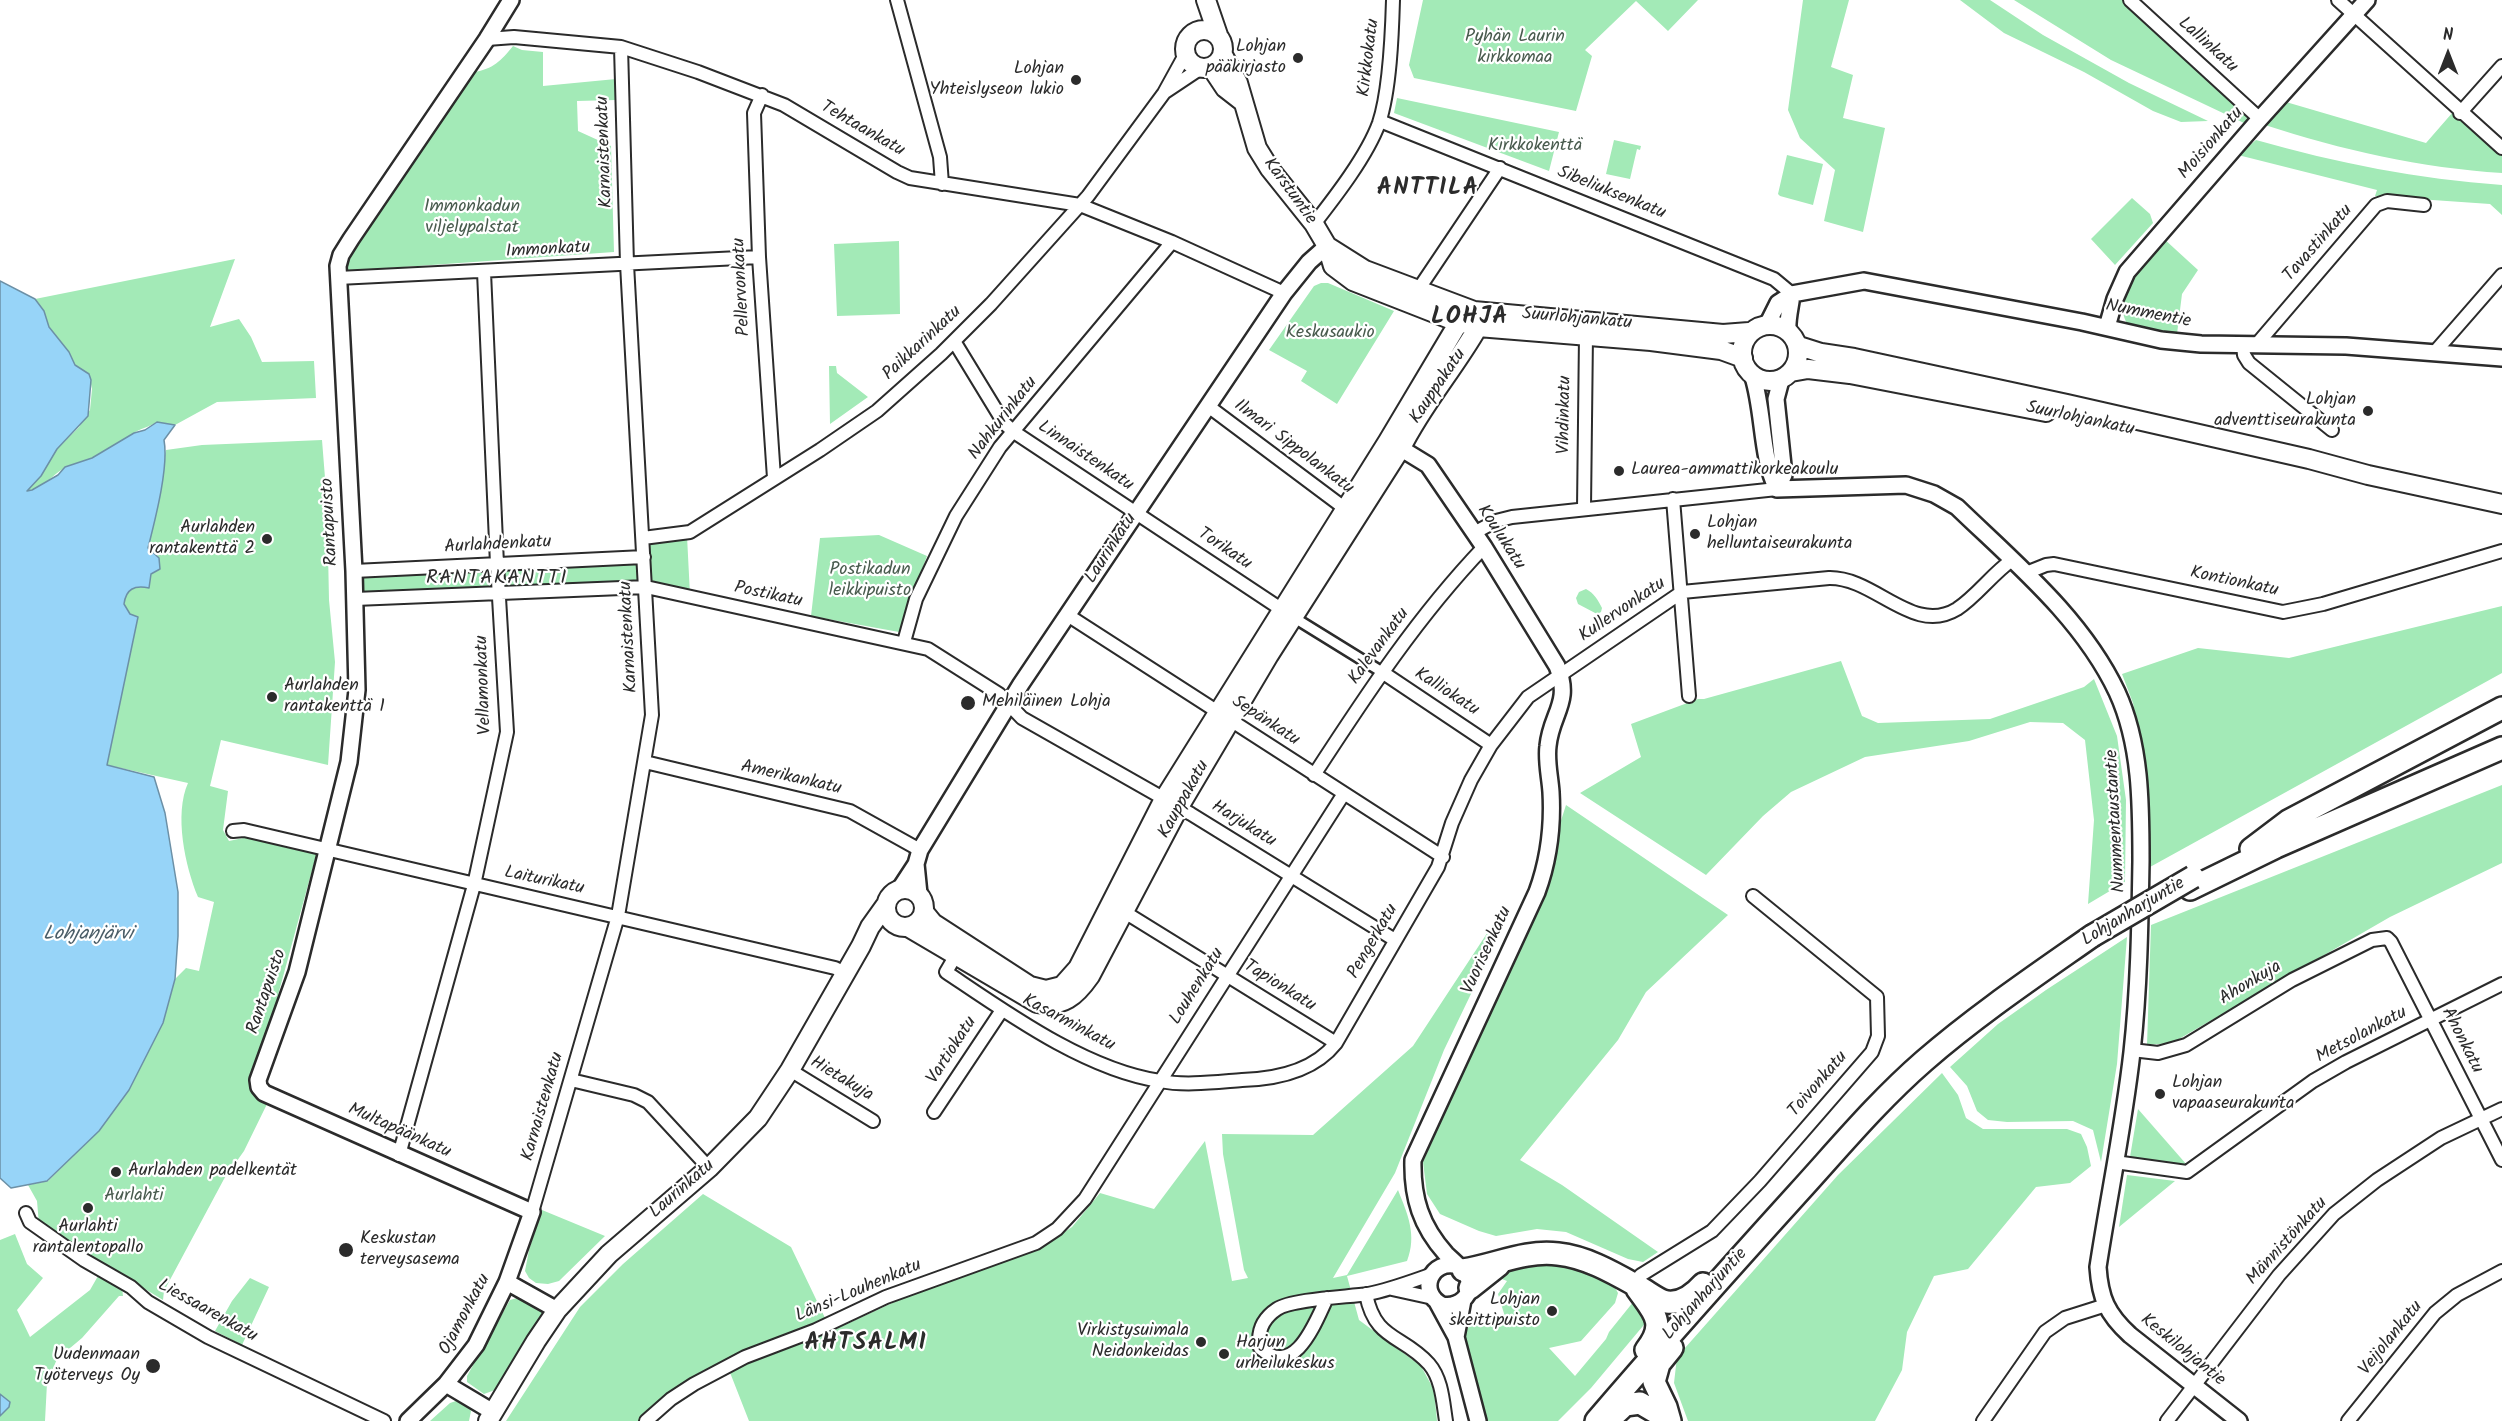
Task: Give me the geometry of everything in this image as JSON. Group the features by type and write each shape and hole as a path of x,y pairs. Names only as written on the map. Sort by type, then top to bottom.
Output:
{"highway":[{"path":"2251,849 2288,821 2502,708"},
{"name":"Lohjanharjuntie","path":"1596,1421 1683,1320 1900,1083 2022,984 2251,849 2502,734"},
{"name":"Lohjanharjuntie","path":"2192,883 2475,760 2502,751"},
{"path":"1464,1281 1501,1262 1529,1253 1561,1254 1597,1265 1666,1302 1682,1300 1695,1294 1729,1255 1749,1247"},
{"path":"1629,1383 1637,1361 1656,1337 1658,1324 1656,1315 1633,1284"},
{"path":"1669,1420 1666,1407 1654,1382 1659,1364 1674,1346 1683,1320"},
{"path":"1608,1421 1625,1406 1641,1403 1669,1420"}],"main road":[{"path":"1206,0 1223,45 1212,63 1191,63 1186,53 1186,42 1193,34 1206,0"},
{"path":"1193,34 1203,30 1218,35"},
{"name":"Karstuntie","path":"1212,63 1225,88 1243,102 1257,148 1270,169 1314,224 1327,246"},
{"name":"Suurlohjankatu","path":"1327,246 1365,270 1418,290 1470,320 1723,334 1749,332"},
{"name":"Suurlohjankatu","path":"1327,246 1333,266 1353,281 1470,320 1709,348 1743,358"},
{"name":"Kauppakatu","path":"902,926 956,955 1027,999 1048,1005 1064,1002 1078,993 1090,976 1118,908 1172,803 1287,613 1394,445 1467,346 1470,320"},
{"path":"1767,325 1778,326 1788,331 1799,346 1798,359 1786,376 1765,382 1753,377 1746,368 1743,358 1749,332 1767,325"},
{"name":"Suurlohjankatu","path":"1799,346 1821,353 1854,358 2125,417 2309,459 2368,476 2502,504"},
{"name":"Suurlohjankatu","path":"1786,376 1808,369 1850,374 2065,416 2308,469 2368,476"},
{"path":"909,889 921,903 919,922 902,926 887,917 885,906 890,896 899,890 909,889"},
{"name":"Kauppakatu","path":"921,903 933,924 1030,986 1046,990 1062,986 1068,981 1118,908"},
{"name":"Laurinkatu","path":"491,1417 557,1310 609,1254 709,1168 744,1135 758,1118 790,1070 870,927 885,906"},
{"name":"Laurinkatu","path":"861,946 902,926"}],"street":[{"name":"Rantapuisto","path":"258,1080 297,972 349,762 357,690 354,571 338,278 341,255 487,39 510,0"},
{"path":"897,0 940,157 942,184"},
{"name":"Kirkkokatu","path":"1380,121 1394,24 1393,0"},
{"name":"Lallinkatu","path":"2130,0 2260,119"},
{"path":"2338,0 2460,113 2502,148"},
{"name":"Moisionkatu","path":"2107,327 2115,299 2127,272 2367,0"},
{"name":"Tehtaankatu","path":"487,39 514,36 621,46 762,95 784,105 910,178 1080,204 1172,242 1284,293"},
{"name":"Karnaistenkatu","path":"532,1212 618,916 652,715 627,264 621,46"},
{"name":"Paikkarinkatu","path":"643,538 690,532 877,411 991,304 1080,204 1164,93 1186,53"},
{"name":"Paikkarinkatu","path":"1164,93 1212,63"},
{"path":"2460,113 2502,66"},
{"name":"Pellervonkatu","path":"762,95 754,113 759,257 774,478"},
{"path":"1314,224 1370,144 1380,121"},
{"name":"Sibeliuksenkatu","path":"1380,121 1773,279 1792,294"},
{"path":"1418,290 1500,168"},
{"name":"Tavastinkatu","path":"2250,344 2376,205 2387,201 2424,205"},
{"name":"Nahkurinkatu","path":"904,642 916,599 956,516 1000,447 1172,242"},
{"name":"Laurinkatu","path":"899,890 1010,703 1136,513 1284,293 1309,262 1327,246"},
{"name":"Immonkatu","path":"338,278 759,257"},
{"name":"Vellamonkatu","path":"399,1155 474,885 507,732 484,272"},
{"path":"2434,353 2502,275"},
{"name":"Nummentie","path":"1792,294 1864,281 2161,339 2201,344 2346,346 2502,358"},
{"path":"1767,325 1778,303 1792,294"},
{"path":"1788,331 1787,318 1792,294"},
{"name":"Vihdinkatu","path":"1584,502 1586,335"},
{"name":"Linnaistenkatu","path":"954,341 1004,423 1014,432 1136,513"},
{"path":"2250,344 2244,355 2249,363 2332,430"},
{"path":"1777,489 1784,475 1776,399 1786,376"},
{"path":"1753,377 1760,399 1770,475 1777,489"},
{"name":"Ilmari Sippolankatu","path":"1208,406 1351,513"},
{"name":"Koulukatu","path":"1394,445 1428,465 1484,547 1561,675"},
{"name":"Nummentaustantie","path":"1777,489 1906,485 1934,494 1957,507 2073,623 2117,691 2128,719 2138,769 2141,834 2140,929 2132,1050 2098,1267 2099,1290 2106,1305"},
{"path":"1474,533 1496,521 1584,502 1673,499 1777,489"},
{"path":"1673,499 1689,696"},
{"name":"Torikatu","path":"1136,513 1287,613"},
{"name":"Kalevankatu","path":"1314,775 1382,672 1448,584 1484,547"},
{"name":"Kontionkatu","path":"2025,573 2054,564 2283,612 2323,604 2502,551"},
{"name":"Aurlahdenkatu","path":"354,571 644,557"},
{"name":"Kullervonkatu","path":"1443,857 1452,823 1471,780 1491,744 1528,697 1682,592 1846,578 1916,614 1934,617 1958,608 2012,560"},
{"path":"355,599 646,587"},
{"name":"Postikatu","path":"646,587 928,649 1010,703"},
{"path":"1287,613 1382,672"},
{"name":"Sepänkatu","path":"1069,616 1343,795 1443,857"},
{"name":"Kalliokatu","path":"1382,672 1491,744"},
{"name":"Vuorisenkatu","path":"1464,1281 1429,1233 1415,1197 1412,1180 1413,1160 1537,892 1546,867 1551,832 1548,745 1562,700 1561,675"},
{"name":"Harjukatu","path":"1010,703 1022,717 1172,803 1395,940"},
{"name":"Amerikankatu","path":"645,762 850,811 918,857"},
{"name":"Louhenkatu","path":"1085,1199 1289,876 1343,795"},
{"name":"Laiturikatu","path":"233,831 243,830 328,848 474,885 618,916 835,968 845,973"},
{"path":"918,857 921,903"},
{"name":"Pengerkatu","path":"1336,1043 1443,857"},
{"name":"Toivonkatu","path":"1633,1284 1641,1275 1712,1231 1760,1181 1872,1052 1878,1036 1877,997 1753,897"},
{"name":"Tapionkatu","path":"1118,908 1336,1043"},
{"name":"Ahonkuja","path":"2132,1050 2158,1053 2186,1045 2292,980 2372,940 2388,938"},
{"name":"Ahonkatu","path":"2388,938 2502,1161"},
{"name":"Kasarminkatu","path":"956,955 946,972 1002,1010 1077,1053 1118,1070 1160,1082 1218,1082 1275,1077 1314,1064 1336,1043"},
{"name":"Metsolankatu","path":"2115,1162 2187,1172 2313,1082 2346,1062 2502,984"},
{"name":"Vartiokatu","path":"934,1113 1002,1010"},
{"name":"Hietakuja","path":"790,1070 873,1121"},
{"name":"Multapäänkatu","path":"258,1080 259,1087 264,1093 399,1155 532,1212"},
{"path":"571,1080 634,1095 648,1102 709,1168"},
{"name":"Männistönkatu","path":"2167,1421 2279,1275 2334,1214 2377,1180 2441,1138 2502,1109"},
{"name":"Länsi-Louhenkatu","path":"646,1421 671,1399 694,1384 745,1357 816,1330 886,1297 1036,1243 1057,1229 1085,1199"},
{"name":"Ojamonkatu","path":"408,1421 446,1384 476,1345 507,1282 532,1212"},
{"name":"Liessaarenkatu","path":"26,1213 30,1222 84,1260 131,1287 148,1302 208,1337 384,1421"},
{"name":"Vuorisenkatu","path":"1429,1233 1432,1273"},
{"path":"1327,1298 1308,1335 1293,1354 1279,1358 1267,1355 1260,1348 1258,1334 1269,1316 1279,1307 1327,1298 1366,1294 1392,1288 1432,1273 1445,1265 1464,1281"},
{"name":"Veijolankatu","path":"2348,1421 2434,1313 2457,1295 2502,1271"},
{"path":"1432,1273 1428,1287 1456,1337 1478,1421"},
{"path":"1392,1288 1448,1306 1464,1281"},
{"path":"1456,1337 1464,1281"},
{"path":"507,1282 557,1310"},
{"path":"1366,1294 1369,1311 1378,1326 1421,1357 1437,1377 1446,1421"},
{"path":"1984,1420 2045,1332 2065,1318 2106,1305"},
{"name":"Keskilohjantie","path":"2106,1305 2114,1320 2130,1335 2239,1421"},
{"path":"446,1384 491,1417"}],"green space":[{"name":"Pyhän Laurin kirkkomaa","path":"1423,0 1698,0 1668,31 1636,1 1585,50 1592,56 1576,111 1414,78 1409,65"},
{"path":"1803,0 1849,0 1831,67 1853,75 1843,118 1885,128 1863,232 1824,221 1835,170 1800,138 1788,110"},
{"path":"1960,0 1990,0 2043,35 2129,83 2208,121 2181,122 2153,111 2084,72 2004,33"},
{"path":"2014,0 2122,0 2246,112 2247,120 2244,123 2111,60"},
{"name":"Immonkadun viljelypalstat","path":"513,46 522,50 543,52 543,86 616,79 616,100 577,101 578,131 611,146 614,252 347,271 346,260 355,244 474,72 496,64"},
{"name":"Kirkkokenttä","path":"1397,98 1559,132 1549,171 1394,113"},
{"path":"2286,102 2426,143 2453,112 2502,152 2502,173 2442,167 2352,150 2265,125"},
{"path":"1614,140 1641,146 1640,150 1637,149 1630,179 1606,174"},
{"path":"2256,140 2378,169 2440,179 2502,185 2502,215 2490,204 2375,196 2377,190 2238,155"},
{"path":"1787,155 1823,164 1813,205 1778,194"},
{"path":"2132,198 2150,214 2153,223 2115,265 2091,239"},
{"path":"2163,238 2198,270 2182,294 2177,334 2129,326 2124,315 2123,303 2131,279"},
{"path":"899,241 900,314 837,316 834,244"},
{"path":"235,259 210,327 239,319 251,337 262,362 314,361 316,398 217,402 175,425 157,422 103,453 82,463 66,467 43,484 27,491 41,476 57,449 79,427 90,410 92,389 89,374 75,365 69,352 49,327 44,311 35,299"},
{"name":"Keskusaukio","path":"1328,283 1394,311 1337,404 1301,381 1307,371 1269,350 1314,286"},
{"path":"829,366 836,366 837,373 868,397 830,424"},
{"name":"Aurlahti","path":"322,440 327,503 329,600 335,662 328,765 221,740 210,786 228,791 223,830 229,841 248,837 317,852 275,1006 252,1076 259,1094 267,1104 244,1151 224,1179 164,1291 163,1300 39,1224 37,1201 28,1185 48,1181 99,1131 163,1023 175,979 186,968 199,971 214,902 198,897 185,855 182,810 188,783 107,765 138,617 130,614 124,604 132,589 149,587 151,574 159,558 148,548 166,450 202,445"},
{"name":"Postikadun leikkipuisto","path":"879,535 927,556 899,632 811,616 820,538"},
{"path":"687,536 690,595 648,584 646,541"},
{"path":"640,560 641,583 357,596 356,573"},
{"path":"1586,589 1597,600 1602,608 1601,612 1597,614 1578,604 1576,598 1579,592"},
{"path":"2502,606 2502,673 2150,867 2146,766 2133,703 2122,674 2198,648 2289,658"},
{"path":"1841,661 1862,716 1878,723 1990,719 2084,687 2094,679 2117,736 2126,800 2125,882 2088,904 2094,820 2085,740 2063,723 2030,722 1969,741 1865,757 1791,792 1763,816 1706,875 1580,793 1641,757 1631,724 1698,699"},
{"path":"2502,785 2502,863 2390,917 2172,1043 2147,1045 2151,925"},
{"path":"1566,805 1728,915 1646,992 1618,1040 1520,1160 1562,1185 1658,1252 1643,1262 1628,1259 1566,1232 1537,1229 1496,1236 1479,1231 1440,1214 1427,1194 1423,1162 1556,859 1558,830"},
{"path":"1501,912 1507,919 1444,1050 1395,1173 1333,1278 1347,1275 1398,1190 1410,1225 1411,1242 1407,1261 1347,1276 1359,1320 1421,1366 1434,1390 1437,1421 749,1421 729,1370 821,1336 903,1298 1048,1243 1072,1227 1100,1193 1154,1209 1205,1141 1232,1281 1248,1278 1244,1270 1223,1154 1222,1134 1313,1135 1413,1046"},
{"path":"2127,937 2117,1064 2101,1162 2093,1130 2073,1121 1988,1120 1977,1111 1967,1086 1950,1067 1998,1024"},
{"path":"1942,1073 1958,1095 1966,1118 1983,1129 2067,1129 2081,1134 2087,1147 2091,1166 2070,1183 2036,1187 1968,1269 1934,1276 1907,1332 1902,1370 1875,1421 1688,1421 1674,1383 1677,1357 1838,1175"},
{"path":"2138,1109 2187,1165 2130,1157"},
{"path":"2127,1175 2175,1181 2119,1227"},
{"path":"703,1194 791,1247 826,1320 751,1349 700,1372 656,1402 638,1421 506,1421 580,1307 623,1264"},
{"path":"542,1210 605,1236 559,1281 548,1284 536,1283 525,1271"},
{"path":"15,1234 27,1264 43,1278 17,1310 30,1337 90,1290 98,1276 122,1288 123,1296 119,1296 82,1338 57,1359 47,1383 45,1421 0,1421 0,1416 10,1402 0,1394 0,1240"},
{"path":"1570,1263 1613,1284 1618,1293 1615,1303 1581,1341 1549,1348 1575,1376 1634,1301 1648,1320 1591,1388 1558,1421 1487,1421 1464,1335 1470,1324 1513,1324 1506,1320 1498,1294 1507,1281 1494,1276 1507,1265"},
{"path":"250,1278 269,1287 242,1345 215,1331 232,1301"},
{"path":"522,1298 541,1310 542,1317 495,1390 484,1394 467,1382 467,1376 510,1300"},
{"path":"456,1401 467,1405 471,1411 469,1421 430,1421 450,1403"}],"water":[{"name":"Lohjanjärvi","path":"0,281 35,299 44,311 49,327 69,352 75,365 89,374 91,380 88,416 57,449 41,476 27,491 58,475 65,467 92,458 157,422 175,425 164,440 163,479 148,548 159,558 160,569 151,574 149,588 132,589 124,604 130,614 138,617 107,765 154,777 165,813 178,892 175,979 163,1023 129,1090 99,1131 47,1181 11,1188 0,1178"},
{"path":"0,1394 10,1402 9,1407 0,1416"}],"place":[{"name":"Lohjan pääkirjasto","path":"1298,58"},
{"name":"Lohjan Yhteislyseon lukio","path":"1076,80"},
{"name":"Lohjan adventtiseurakunta","path":"2368,411"},
{"name":"Laurea-ammattikorkeakoulu","path":"1619,471"},
{"name":"Lohjan helluntaiseurakunta","path":"1695,534"},
{"name":"Aurlahden rantakenttä 2","path":"267,539"},
{"name":"Aurlahden rantakenttä 1","path":"272,697"},
{"name":"Mehiläinen Lohja","path":"968,703"},
{"name":"Lohjan vapaaseurakunta","path":"2160,1094"},
{"name":"Aurlahden padelkentät","path":"116,1172"},
{"name":"Aurlahti rantalentopallo","path":"88,1208"},
{"name":"Keskustan terveysasema","path":"346,1250"},
{"name":"Lohjan skeittipuisto","path":"1552,1311"},
{"name":"Virkistysuimala Neidonkeidas","path":"1201,1342"},
{"name":"Harjun urheilukeskus","path":"1224,1354"},
{"name":"Uudenmaan Työterveys Oy","path":"153,1366"}],"district":[{"name":"ANTTILA","path":"1428,190"},
{"name":"LOHJA","path":"1470,319"},
{"name":"RANTAKANTTI","path":"497,580"},
{"name":"AHTSALMI","path":"866,1345"}]}
